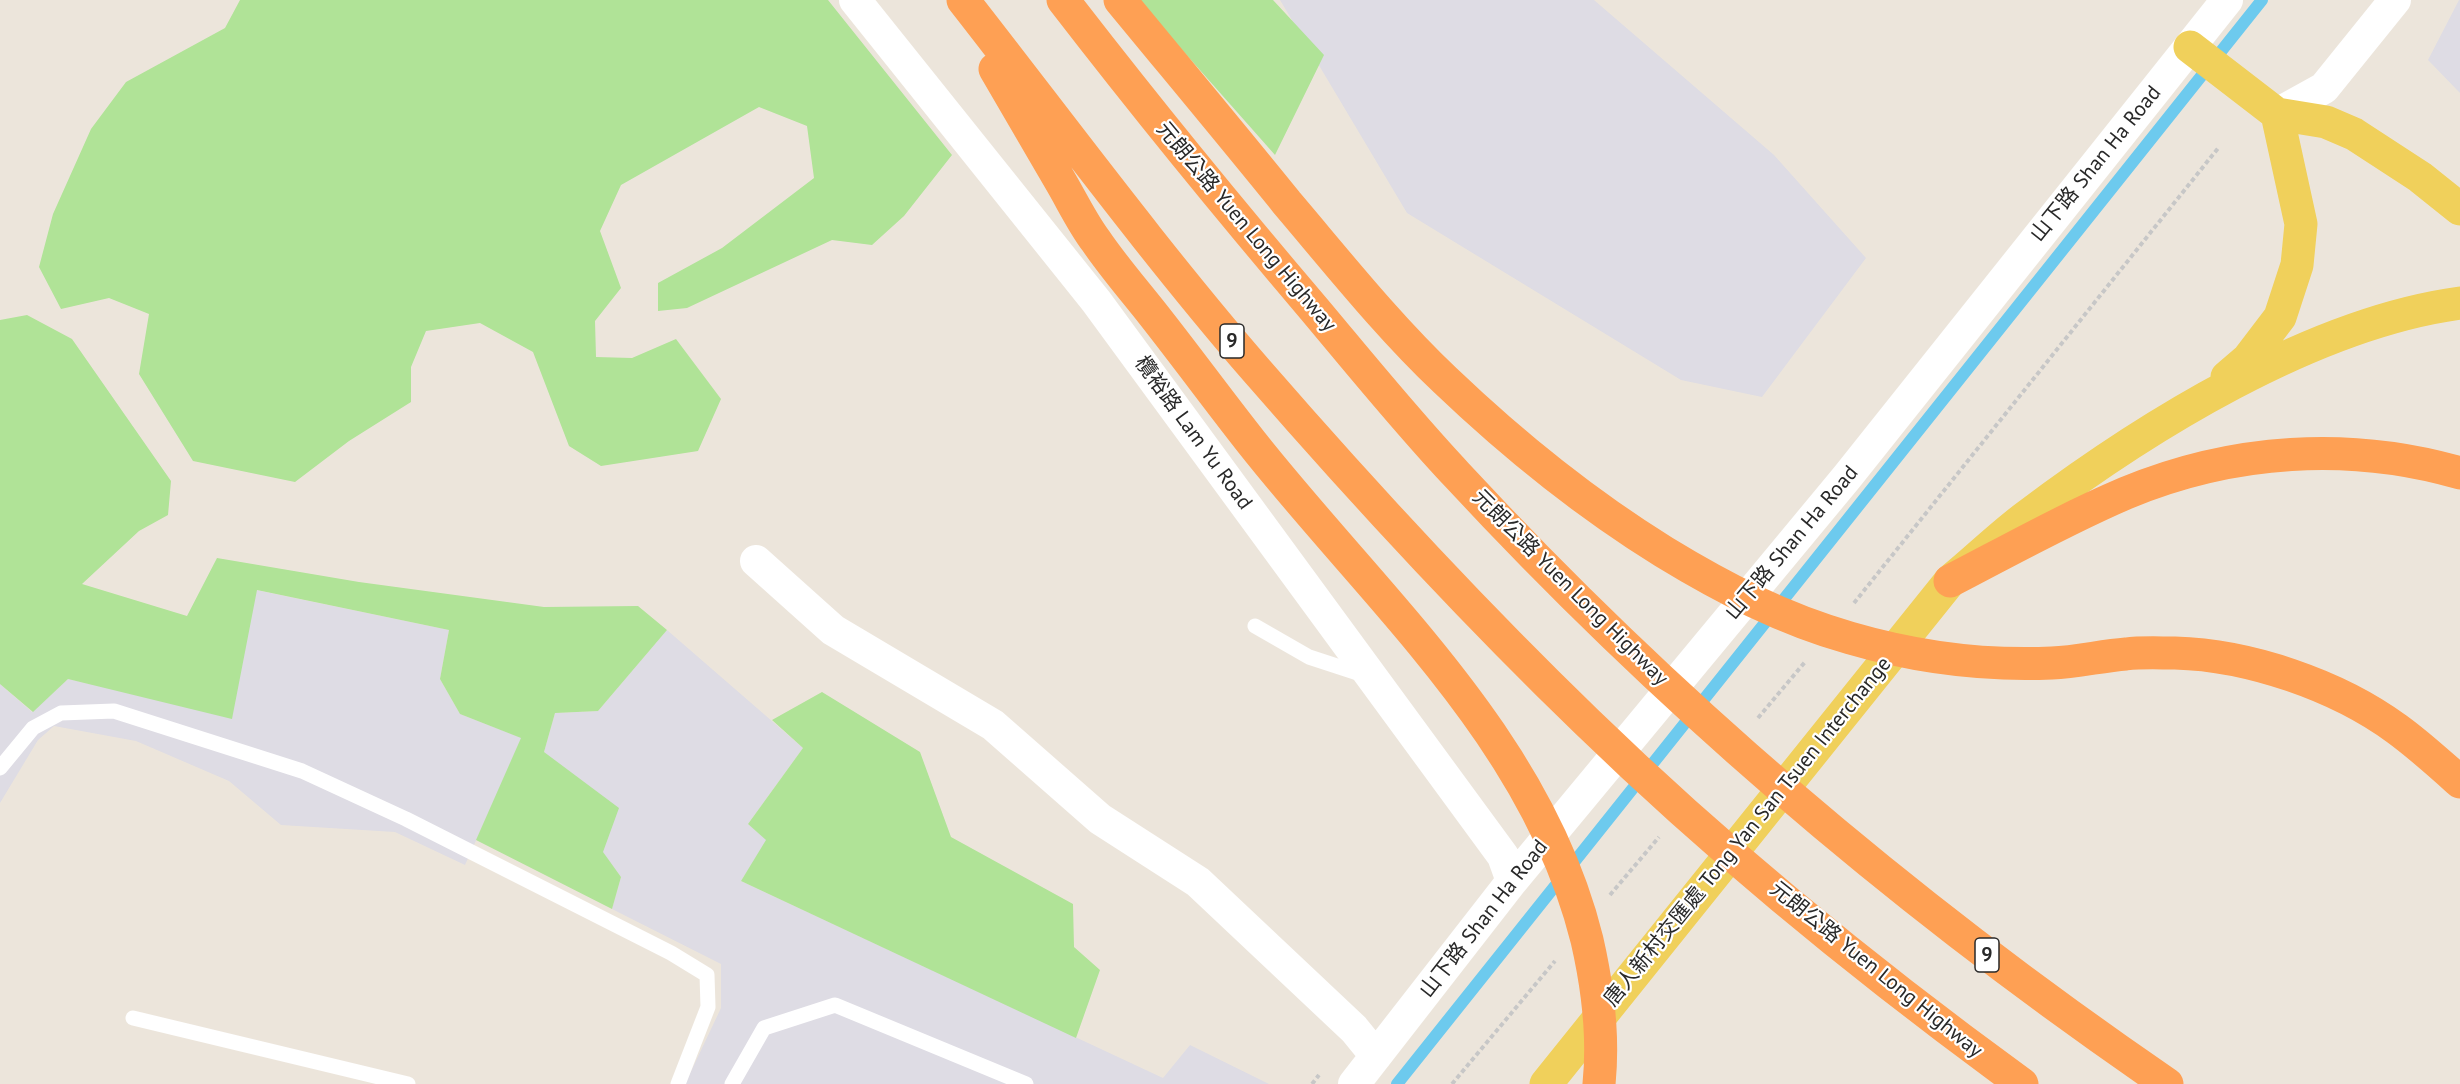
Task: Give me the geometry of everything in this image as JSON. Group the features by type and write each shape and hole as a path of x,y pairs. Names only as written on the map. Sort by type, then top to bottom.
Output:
{"highway":[{"path":"954,0 1095,240 1254,445 1443,668 1481,718 1527,790 1571,886 1593,967 1600,1014 1599,1084"},
{"name":"元朗公路 Yuen Long Highway","path":"963,0 1184,283 1256,370 1437,572 1589,724 1668,797 1844,948 1965,1043 2022,1084"},
{"name":"元朗公路 Yuen Long Highway","path":"1063,0 1265,252 1392,402 1457,476 1641,661 1816,815 1968,941 2167,1084"},
{"path":"1120,0 1324,247 1384,316 1444,379 1552,475 1629,531 1698,573 1742,596 1805,623 1882,647 1920,655 1996,662 2052,663 2128,653 2180,653 2245,662 2300,679 2350,701 2396,728 2460,782"},
{"path":"1950,581 2126,493 2174,476 2219,464 2268,455 2315,453 2365,455 2409,461 2460,473"}],"main road":[{"path":"2197,53 2266,105 2326,122 2354,134 2420,177 2460,209"},
{"path":"2197,403 2248,360 2280,317 2297,265 2301,224 2266,105"},
{"path":"2197,403 2258,371 2340,336 2418,311 2460,303"},
{"name":"唐人新村交匯處 Tong Yan San Tsuen Interchange","path":"1546,1084 1950,581 2026,517 2106,460 2197,403"}],"street":[{"name":"欖裕路 Lam Yu Road","path":"855,0 1096,301 1503,856 1512,881"},
{"name":"山下路 Shan Ha Road","path":"1354,1084 1512,881 2197,53 2227,0"},
{"path":"2266,105 2324,88 2395,0"},
{"path":"756,561 833,630 993,725 1100,819 1198,882 1354,1029 1376,1056"}],"lane":[{"path":"1255,626 1309,657 1372,678"},
{"path":"0,768 33,728 61,713 114,711 302,771 406,819 671,953 707,975 708,1007 678,1084"},
{"path":"732,1084 764,1028 835,1005 1026,1084"},
{"path":"133,1018 408,1084"}],"shaded area":[{"path":"1280,0 1594,0 1774,155 1866,258 1762,397 1681,380 1407,213"},
{"path":"2460,0 2460,93 2428,60"},
{"path":"256,590 449,630 440,679 460,714 522,738 465,865 395,832 281,825 229,781 136,741 54,726 38,740 0,803 0,684 32,712 68,679 123,691"},
{"path":"667,630 803,748 748,824 767,840 741,881 1163,1078 1190,1045 1269,1084 685,1084 721,1008 721,964 612,909 621,877 603,853 544,752 555,713 598,711"}],"green space":[{"path":"240,0 828,0 952,155 904,216 872,245 832,240 687,308 658,311 658,283 722,248 814,178 807,126 759,107 621,185 600,231 621,288 595,321 596,357 632,358 676,339 721,399 698,451 601,466 569,446 533,352 480,323 426,331 411,367 411,402 349,441 295,482 193,461 139,374 149,314 109,298 61,309 39,267 53,214 91,129 126,82 225,28"},
{"path":"1138,0 1273,0 1324,55 1275,155"},
{"path":"27,315 72,339 171,481 168,515 139,531 82,584 187,616 217,558 359,582 544,607 638,606 667,630 598,711 555,713 544,752 619,808 603,852 621,877 612,909 476,840 521,738 460,714 440,679 449,630 257,590 232,719 68,679 33,712 0,684 0,320"},
{"path":"822,692 920,752 951,837 1073,904 1074,947 1100,970 1076,1038 741,881 766,840 748,824 803,748 772,720"}],"waterway":[{"path":"1397,1084 2262,0"}]}
